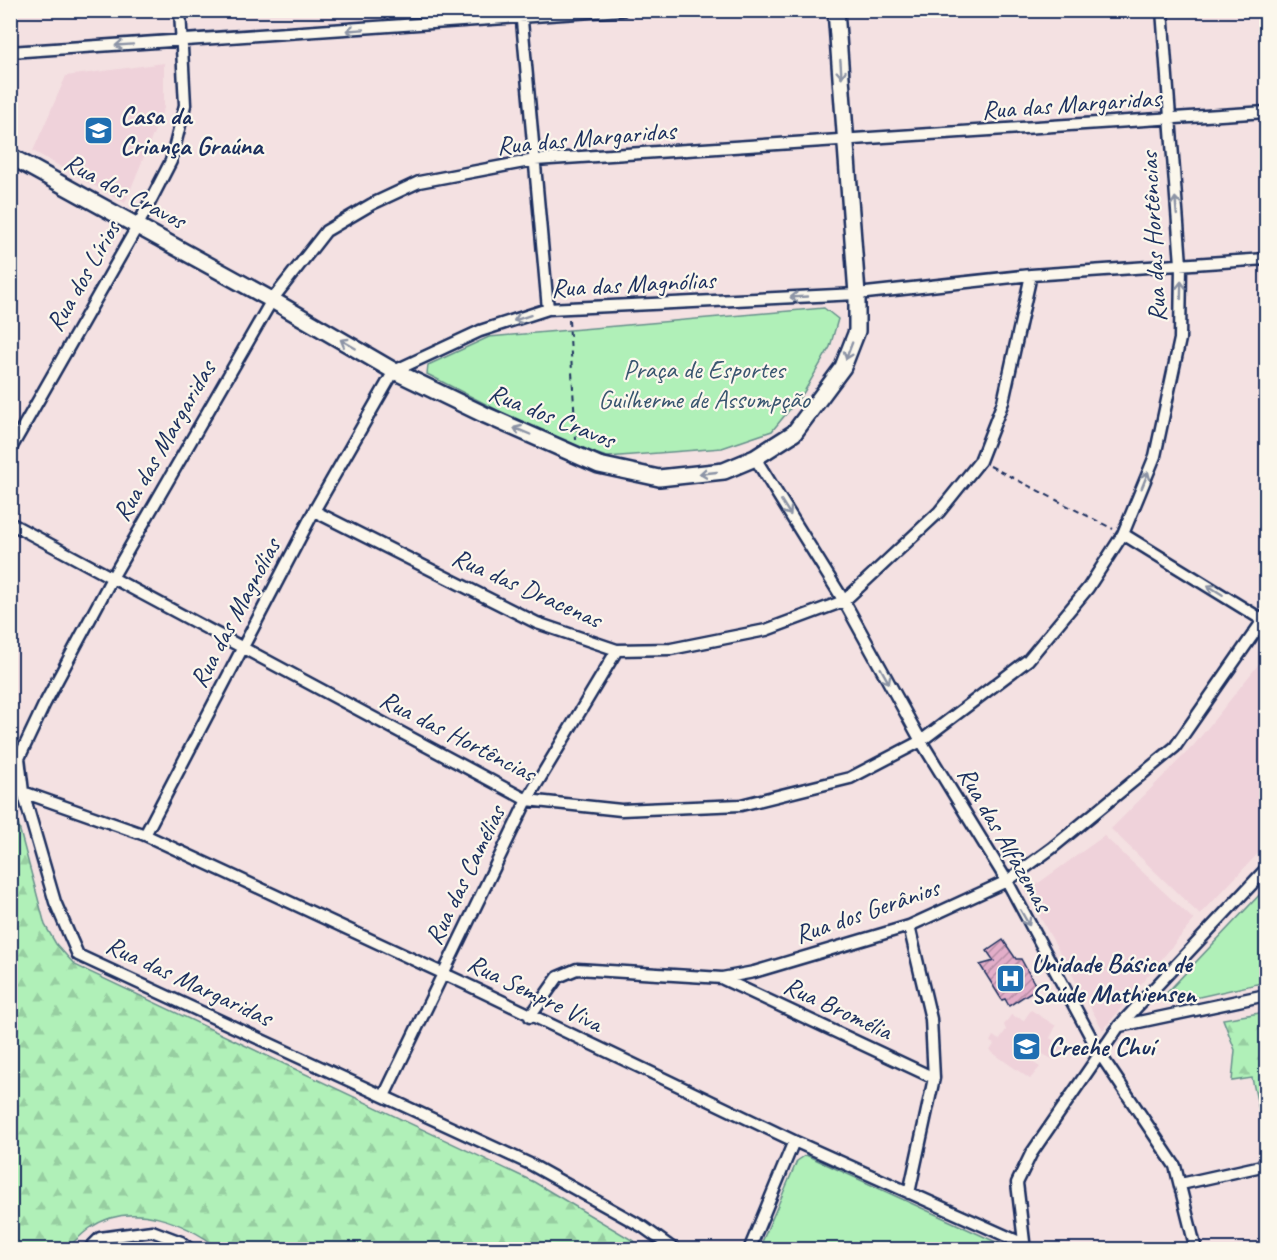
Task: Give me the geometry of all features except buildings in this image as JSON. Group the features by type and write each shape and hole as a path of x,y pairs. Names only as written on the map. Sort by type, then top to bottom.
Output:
{"street":[{"name":"Rua dos Lírios","path":"10,450 137,227 171,161 185,105 180,10"},
{"path":"10,52 521,14 622,10"},
{"name":"Rua dos Cravos","path":"10,156 272,300 394,371 483,414 599,465 659,478 724,471 755,458 794,433 843,367 857,331 857,294 836,10"},
{"name":"Rua das Hortências","path":"10,523 526,800 621,810 741,806 850,778 921,741 1028,660 1088,588 1123,534 1155,456 1180,339 1181,264 1162,10"},
{"path":"521,14 548,309"},
{"name":"Rua das Margaridas","path":"675,1250 643,1227 530,1164 78,955 55,902 23,792 19,758 112,578 272,300 326,231 372,204 419,182 534,160 846,142 1266,112"},
{"name":"Rua das Magnólias","path":"145,835 314,511 394,371 480,331 548,309 857,294 1031,276 1266,259"},
{"name":"Rua das Dracenas","path":"314,511 537,623 616,650 671,650 766,630 844,601 939,512 980,461 1004,402 1031,276"},
{"name":"Rua das Alfazemas","path":"755,458 844,601 921,741 1007,881 1100,1054 1175,1166 1196,1250"},
{"path":"1123,534 1266,620"},
{"name":"Rua dos Gerânios","path":"530,1017 558,977 577,969 722,978 754,972 909,926 1007,881 1052,848 1175,747 1266,620"},
{"name":"Rua das Camélias","path":"384,1096 526,800 616,650"},
{"name":"Rua Sempre Viva","path":"23,792 145,835 1024,1247"},
{"path":"1024,1247 1017,1183 1030,1154 1119,1026 1266,868"},
{"path":"909,926 931,1019 934,1078 909,1193"},
{"name":"Rua Bromélia","path":"722,978 934,1078"},
{"path":"1119,1026 1266,995"},
{"path":"750,1250 794,1141"},
{"path":"1181,1184 1266,1165"},
{"path":"88,1250 100,1238 152,1231 181,1242 191,1250"}],"path":[{"path":"568,308 576,455"},
{"path":"980,461 1123,534"}],"shaded area":[{"name":"Casa da Criança Graúna","path":"164,63 164,108 125,203 33,151 66,76"},
{"path":"1266,655 1266,845 1200,915 1111,829 1194,745"},
{"path":"1104,836 1194,920 1103,1030 1026,892"},
{"name":"Creche Chuí","path":"1031,1010 1056,1026 1050,1038 1064,1047 1052,1059 1039,1052 1032,1062 1040,1067 1030,1079 990,1051 994,1044 990,1042 993,1036 999,1040 1006,1030 1004,1025 1011,1015 1024,1020"}],"green space":[{"name":"Praça de Esportes Guilherme de Assumpção","path":"824,308 838,319 830,347 804,392 772,431 722,448 607,457 560,442 427,374 428,365 489,337"},
{"path":"11,797 45,925 56,944 75,965 534,1182 647,1249 220,1249 175,1223 141,1215 123,1215 90,1228 66,1249 11,1249"},
{"path":"1266,888 1266,982 1177,1002 1160,1000"},
{"path":"1266,1012 1266,1108 1260,1114 1252,1078 1232,1081 1235,1050 1223,1019"},
{"path":"806,1155 1011,1249 759,1249 797,1161"}],"place":[{"name":"Casa da Criança Graúna","path":"99,130"},
{"name":"Unidade Básica de Saúde Mathiensen","path":"1010,978"},
{"name":"Creche Chuí","path":"1027,1046"}]}
